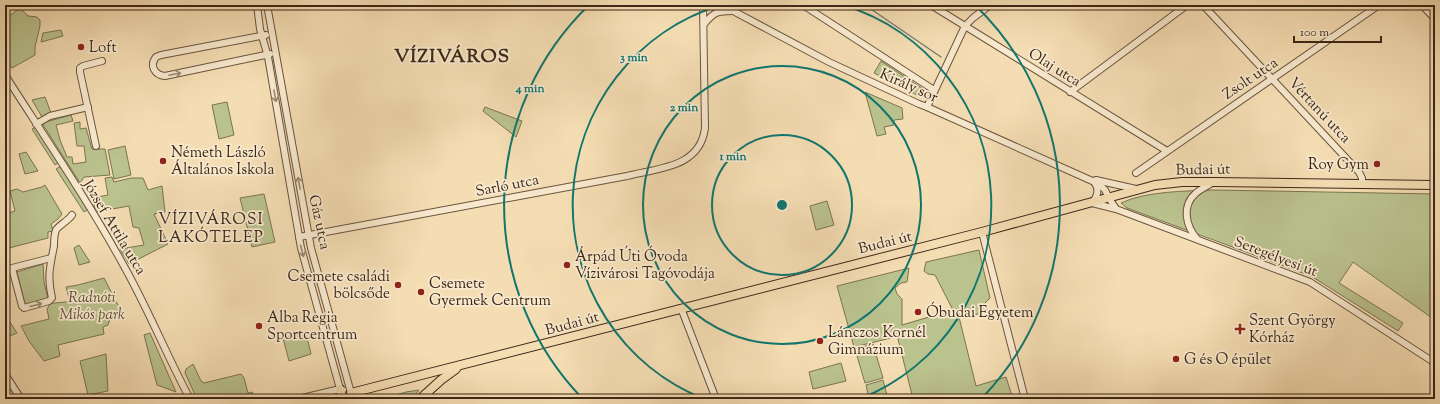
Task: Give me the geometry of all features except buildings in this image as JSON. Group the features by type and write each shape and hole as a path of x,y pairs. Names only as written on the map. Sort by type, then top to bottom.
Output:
{"main road":[{"name":"Budai út","path":"348,398 461,366 681,308 982,232 1092,203 1138,189 1167,183 1215,182 1435,186"},
{"path":"420,399 441,380 461,366"},
{"path":"340,389 348,398"}],"street":[{"name":"Gáz utca","path":"257,5 260,29 263,35 267,55 299,237 340,389"},
{"name":"Gáz utca","path":"267,5 309,235 345,375 348,398"},
{"path":"703,5 704,24"},
{"name":"Király sor","path":"722,5 829,62 1033,155 1090,179 1138,189"},
{"path":"704,24 717,11 734,11 738,5"},
{"path":"803,5 934,90"},
{"name":"Olaj utca","path":"931,5 1167,151"},
{"path":"927,106 965,26 990,5"},
{"path":"1070,92 1187,5"},
{"name":"Vértanú utca","path":"1202,5 1359,172 1362,178 1362,184"},
{"name":"Zsolt utca","path":"1136,173 1379,5"},
{"path":"1422,5 1435,19"},
{"name":"Sarló utca","path":"299,237 599,181 676,165 692,155 703,140 705,134 704,24"},
{"path":"272,34 156,57 153,64 154,71 157,74 165,76 276,53"},
{"path":"96,146 80,68 102,61"},
{"name":"József Attila utca","path":"5,75 125,267 151,317 190,399"},
{"path":"36,124 50,116 88,108"},
{"path":"1090,179 1096,184 1097,190 1096,197 1092,203"},
{"name":"Király sor","path":"1090,179 1102,187 1108,198"},
{"path":"1198,240 1193,234 1188,223 1188,208 1196,193 1215,182"},
{"path":"1108,198 1116,208"},
{"name":"Seregélyesi út","path":"1092,203 1116,208 1310,282 1435,363"},
{"path":"51,258 12,268 22,306 26,308 49,301 52,298 48,281 56,230 72,215"},
{"path":"982,232 1025,399"},
{"path":"685,318 694,305"},
{"path":"681,308 716,399"},
{"path":"5,374 22,399"},
{"path":"298,399 340,389"}],"green space":[{"path":"20,8 28,16 37,17 40,20 40,26 35,47 35,55 12,68 5,58 5,19"},
{"path":"61,30 63,36 41,42 43,33"},
{"path":"881,61 923,89 919,96 874,73"},
{"path":"865,92 902,108 903,119 894,120 894,125 884,127 886,134 877,136"},
{"path":"45,97 51,113 42,117 32,100"},
{"path":"227,102 234,135 219,139 212,105"},
{"path":"485,107 522,121 516,137 483,111"},
{"path":"71,115 73,121 56,125 67,157 72,157 73,164 86,162 84,146 77,146 74,123 80,122 80,129 86,128 92,149 105,149 110,175 84,177 80,183 42,123"},
{"path":"36,127 59,162 55,165 32,129"},
{"path":"125,146 131,175 114,179 108,150"},
{"path":"26,152 38,171 25,174 19,154"},
{"path":"61,166 89,209 84,212 56,169"},
{"path":"112,177 114,182 131,178 143,178 148,190 162,186 165,212 154,214 168,244 129,264 120,249 144,245 139,228 133,227 129,206 96,212 92,198 108,195 105,178"},
{"path":"45,185 62,214 51,224 53,231 48,232 48,238 5,249 5,214 15,211 10,191 17,189 23,192"},
{"path":"1215,190 1435,194 1435,320 1353,262 1339,283 1403,323 1398,331 1311,276 1127,208 1121,203 1142,196 1154,194 1180,191"},
{"path":"264,194 275,242 252,247 240,198"},
{"path":"827,201 834,225 816,230 810,206"},
{"path":"79,245 90,262 79,265 74,248"},
{"path":"979,250 990,298 985,303 988,311 964,318 966,310 953,310 935,275 928,274 924,271 926,262"},
{"name":"Radnóti Mikós park","path":"43,264 44,282 48,299 25,305 17,272"},
{"path":"909,268 907,282 901,283 895,288 897,294 902,299 902,325 949,311 958,313 976,386 1006,377 1013,399 913,399 897,335 895,337 854,347 837,286"},
{"name":"Radnóti Mikós park","path":"104,278 119,307 117,313 111,316 108,325 103,327 104,334 58,345 60,356 44,361 29,341 21,326 49,319 47,309 50,304 70,301 66,287"},
{"path":"5,313 17,333 5,338"},
{"path":"150,333 176,392 157,385 144,335"},
{"path":"306,333 311,354 289,361 283,338"},
{"path":"873,344 883,378 865,383 855,349"},
{"path":"106,354 108,391 88,395 80,361"},
{"path":"841,363 846,381 813,389 809,372"},
{"path":"193,364 201,381 204,383 241,374 244,378 248,393 252,392 254,399 197,399 185,373 186,369"},
{"path":"883,380 888,399 869,399 866,385"},
{"path":"419,390 412,399 382,399 406,392"}],"waterway":[{"path":"865,5 941,57"}],"place":[{"name":"Loft","path":"81,47"},
{"name":"Németh László Általános Iskola","path":"163,161"},
{"name":"Roy Gym","path":"1377,164"},
{"name":"Árpád Úti Óvoda Vízivárosi Tagóvodája","path":"567,265"},
{"name":"Csemete családi bölcsőde","path":"398,285"},
{"name":"Csemete Gyermek Centrum","path":"421,292"},
{"name":"Óbudai Egyetem","path":"918,312"},
{"name":"Alba Regia Sportcentrum","path":"259,326"},
{"name":"Szent György Kórház","path":"1240,329"},
{"name":"Lánczos Kornél Gimnázium","path":"820,341"},
{"name":"G és O épület","path":"1176,359"}],"district":[{"name":"VÍZIVÁROS","path":"452,55"},
{"name":"VÍZIVÁROSI LAKÓTELEP","path":"211,227"}]}
